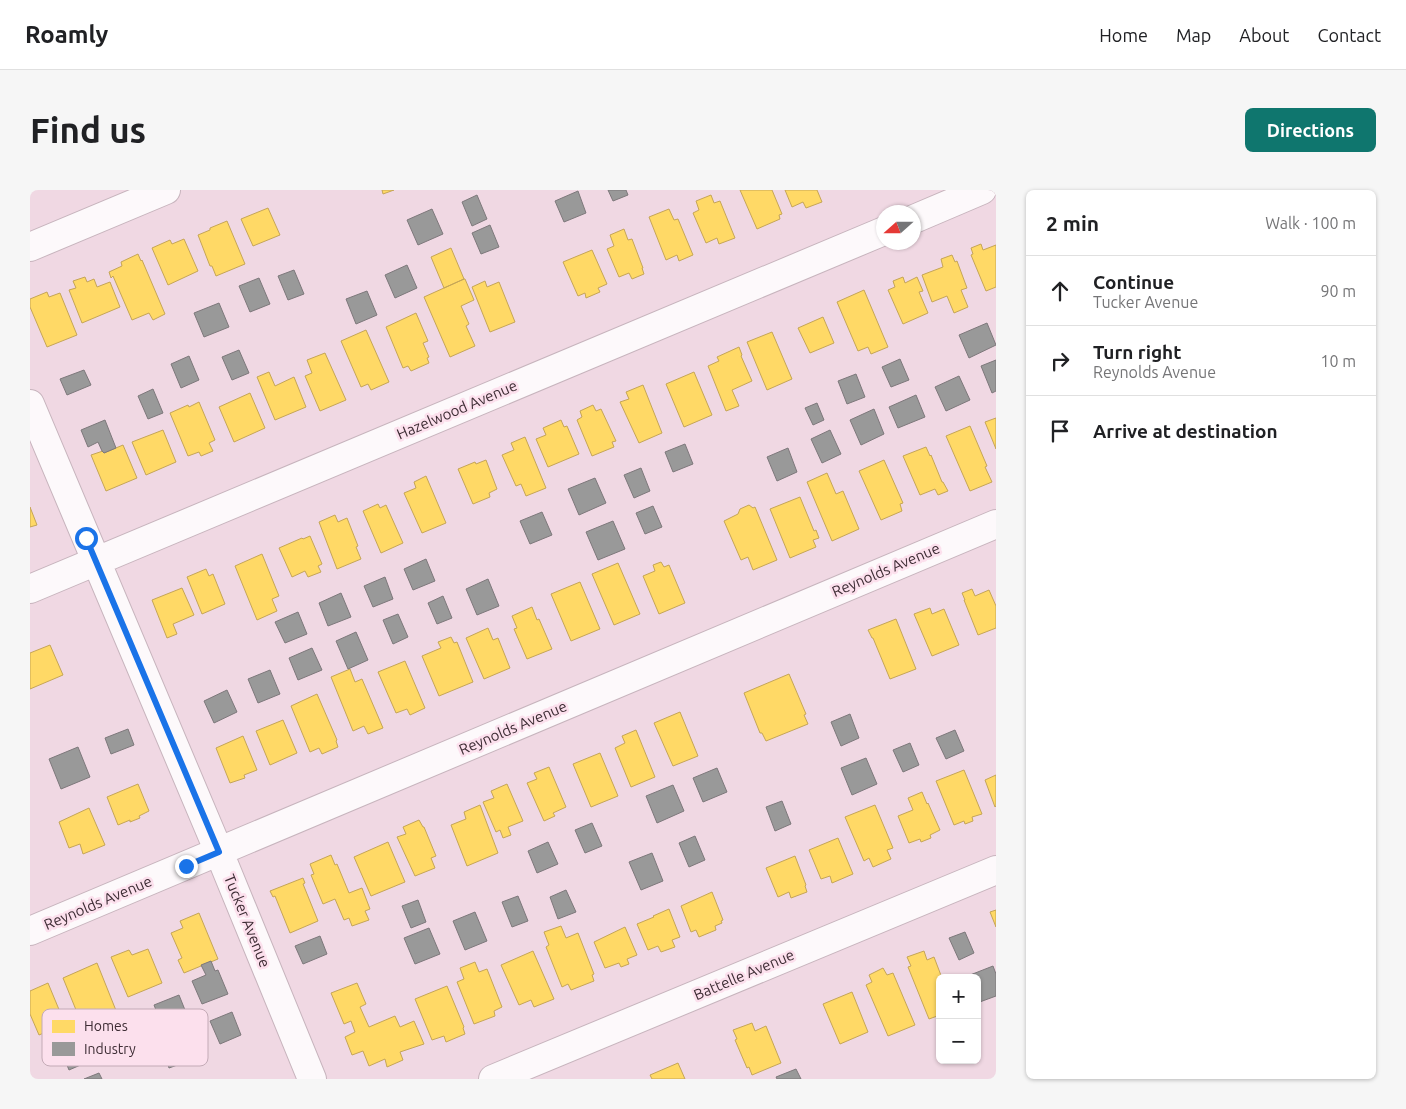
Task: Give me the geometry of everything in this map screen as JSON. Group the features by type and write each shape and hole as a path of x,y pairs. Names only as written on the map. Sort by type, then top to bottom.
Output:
{"street":[{"path":"30,247 166,190"},
{"path":"921,215 982,190"},
{"name":"Hazelwood Avenue","path":"30,589 876,234"},
{"name":"Tucker Avenue","path":"30,404 219,852 312,1079"},
{"name":"Reynolds Avenue","path":"30,931 996,524"},
{"name":"Battelle Avenue","path":"493,1079 996,870"}],"building: Homes":[{"path":"382,190 394,190 383,194"},
{"path":"740,190 772,190 782,214 779,215 780,219 757,229"},
{"path":"785,190 817,190 822,202 806,208 803,202 792,207"},
{"path":"711,195 714,203 720,201 735,238 719,244 717,238 706,243 693,213 699,210 696,201"},
{"path":"268,208 280,235 253,246 241,219"},
{"path":"669,209 674,220 678,219 693,255 679,261 677,255 666,260 649,217"},
{"path":"227,221 245,264 216,276 198,235"},
{"path":"624,229 628,240 632,239 644,274 632,279 629,273 619,277 607,249 614,246 610,235"},
{"path":"184,239 198,271 168,285 152,248 170,240 172,244"},
{"path":"981,244 983,250 996,245 996,287 986,291 971,255 973,254 971,248"},
{"path":"451,248 464,279 444,288 431,257"},
{"path":"592,250 607,284 598,288 600,292 586,298 585,293 578,296 563,262"},
{"path":"138,254 165,314 153,320 149,313 132,320 113,276 111,278 109,272 122,266 121,262"},
{"path":"952,255 955,262 957,261 967,288 961,290 968,307 954,313 947,296 932,302 922,275 943,267 941,259"},
{"path":"85,277 87,282 94,279 97,287 110,282 120,307 82,323 69,290 76,288 73,281"},
{"path":"903,277 905,283 917,277 923,291 919,292 928,313 903,324 888,290 895,287 893,281"},
{"path":"464,279 474,300 461,306 469,324 466,326 475,346 450,357 424,297"},
{"path":"485,281 487,287 499,282 515,322 490,332 472,287"},
{"path":"864,290 888,347 871,354 868,347 858,351 837,302"},
{"path":"47,292 49,297 60,293 77,335 47,347 30,307 30,299"},
{"path":"416,313 428,341 423,343 429,357 427,358 429,363 411,371 408,366 403,368 386,327"},
{"path":"823,317 834,343 810,353 798,328"},
{"path":"366,330 389,382 371,390 368,384 361,387 341,341"},
{"path":"772,332 792,379 767,390 747,342"},
{"path":"739,347 752,381 732,390 739,406 726,411 708,366 719,361 717,357"},
{"path":"325,353 346,400 320,411 305,376 312,373 307,360"},
{"path":"269,372 275,386 294,377 306,407 275,420 257,377"},
{"path":"694,372 712,415 684,427 666,384"},
{"path":"643,385 662,433 639,443 620,402 629,399 626,392"},
{"path":"250,393 265,428 234,442 219,407"},
{"path":"199,402 215,440 209,443 213,451 201,456 199,452 188,456 170,413"},
{"path":"593,405 596,411 601,409 616,441 612,442 614,447 592,456 577,420 582,417 580,411"},
{"path":"996,418 996,449 985,422"},
{"path":"561,420 564,427 567,426 579,454 548,467 536,439 546,435 543,428"},
{"path":"970,426 992,482 970,491 946,436"},
{"path":"163,430 176,462 146,475 132,442"},
{"path":"525,437 546,488 526,496 521,484 516,486 502,455 514,450 511,443"},
{"path":"123,445 137,478 106,491 91,455 103,451 104,453"},
{"path":"926,447 948,491 938,495 935,489 920,495 903,456"},
{"path":"486,460 497,489 489,493 490,497 473,504 458,469"},
{"path":"884,460 903,503 900,504 902,511 881,520 859,471"},
{"path":"827,473 836,494 843,491 859,529 832,541 807,482"},
{"path":"426,476 446,523 422,533 404,493 416,488 414,482"},
{"path":"800,497 814,531 816,530 819,538 813,540 816,547 790,558 770,509"},
{"path":"378,504 380,508 386,505 403,543 381,553 363,511"},
{"path":"749,505 753,508 755,507 777,560 753,570 748,557 741,560 724,521 738,514 740,509"},
{"path":"30,507 37,525 30,527"},
{"path":"335,515 338,522 347,518 361,559 337,569 319,522"},
{"path":"310,536 322,564 318,566 321,572 308,577 305,571 292,577 279,548"},
{"path":"262,554 279,596 272,599 277,611 257,620 235,566"},
{"path":"661,562 664,567 669,565 685,603 659,614 643,576 655,571 653,565"},
{"path":"618,563 640,614 614,625 592,574"},
{"path":"206,569 209,576 213,574 225,604 202,614 187,577"},
{"path":"580,582 600,629 571,641 551,594"},
{"path":"182,588 194,615 173,624 177,634 167,638 152,600"},
{"path":"972,589 975,596 989,590 996,606 996,628 978,635 962,593"},
{"path":"532,607 552,649 527,659 514,629 517,628 512,616"},
{"path":"930,608 932,614 944,609 959,645 932,656 914,614"},
{"path":"896,619 916,669 890,679 868,630"},
{"path":"488,628 493,640 498,638 510,668 484,679 466,638"},
{"path":"451,637 454,643 457,642 473,682 439,696 422,656 441,648 438,642"},
{"path":"50,645 63,675 30,689 30,653"},
{"path":"405,661 425,708 410,715 407,709 396,713 378,672"},
{"path":"350,669 355,682 362,679 383,728 368,734 364,726 353,731 331,677"},
{"path":"789,674 806,714 804,715 808,724 766,741 762,733 760,733 744,693"},
{"path":"317,694 337,740 338,747 322,754 319,748 310,752 291,706"},
{"path":"680,712 698,756 673,766 654,723"},
{"path":"283,720 297,753 270,765 256,731"},
{"path":"636,730 655,777 631,787 615,748 625,743 622,736"},
{"path":"243,736 257,770 244,775 245,778 230,783 216,748"},
{"path":"600,753 618,796 591,807 573,764"},
{"path":"549,767 566,807 553,813 555,816 544,821 527,783 537,779 534,773"},
{"path":"964,770 982,814 972,817 973,821 965,824 964,821 954,825 936,781"},
{"path":"996,775 996,806 995,807 985,780"},
{"path":"138,784 149,811 139,816 140,818 118,825 107,797"},
{"path":"507,784 523,821 508,827 511,835 503,838 500,830 496,832 483,802 494,798 491,791"},
{"path":"922,792 940,830 930,835 931,838 921,842 920,839 909,843 898,816 913,810 908,798"},
{"path":"480,805 498,853 467,866 451,825 466,819 464,812"},
{"path":"875,805 893,848 887,850 891,859 873,867 869,858 864,861 845,817"},
{"path":"89,808 105,845 83,854 80,844 69,848 59,822"},
{"path":"419,820 424,827 436,856 431,858 435,868 415,876 397,837 406,834 403,827"},
{"path":"838,838 853,874 832,883 830,876 821,879 809,850"},
{"path":"388,842 405,882 371,896 354,857"},
{"path":"331,855 335,865 337,864 349,893 362,888 370,909 365,911 369,920 352,926 349,918 344,920 335,899 323,904 311,875 314,874 310,864"},
{"path":"795,856 807,892 791,898 789,892 778,897 766,868"},
{"path":"303,878 305,883 303,884 318,921 290,933 275,896 273,897 270,891"},
{"path":"712,892 723,920 721,921 722,923 715,926 716,930 699,937 696,930 691,932 681,906"},
{"path":"669,909 680,937 672,940 675,947 661,952 658,946 648,950 637,924"},
{"path":"996,910 996,927 990,912"},
{"path":"199,913 218,959 184,973 178,960 182,958 171,933 183,928 180,921"},
{"path":"561,926 566,938 578,933 594,974 592,975 594,981 571,990 568,984 562,987 546,947 549,945 544,932"},
{"path":"625,927 637,955 627,959 629,964 621,967 619,963 605,968 594,942"},
{"path":"148,949 162,983 128,997 111,957 129,950 132,955"},
{"path":"533,951 554,999 534,1007 531,1000 519,1005 501,965"},
{"path":"924,951 927,960 934,957 940,974 936,974 936,1016 929,1019 908,967 911,966 907,957"},
{"path":"475,962 479,972 487,969 502,1007 494,1011 495,1016 474,1024 457,982 464,979 460,968"},
{"path":"97,963 115,1009 76,1009 63,978"},
{"path":"883,968 887,975 893,973 915,1025 888,1036 866,985 872,982 869,975"},
{"path":"48,983 59,1009 42,1009 42,1034 39,1035 30,1014 30,991"},
{"path":"357,983 366,1004 360,1007 369,1027 395,1016 400,1027 414,1021 424,1044 400,1052 403,1060 387,1067 385,1059 369,1066 363,1051 352,1055 345,1037 355,1032 351,1021 344,1024 331,993"},
{"path":"447,986 464,1027 465,1034 446,1042 444,1036 432,1040 415,999"},
{"path":"852,992 868,1032 840,1044 823,1004"},
{"path":"752,1023 755,1031 766,1026 781,1063 752,1075 735,1040 737,1039 733,1030"},
{"path":"678,1063 685,1079 652,1079 650,1075"}],"building: Industry":[{"path":"608,190 626,190 628,195 613,201"},
{"path":"578,191 586,213 564,222 555,201"},
{"path":"477,195 487,219 472,226 462,202"},
{"path":"432,209 443,234 418,245 407,220"},
{"path":"490,225 499,247 481,254 472,233"},
{"path":"407,265 417,288 395,298 385,275"},
{"path":"294,270 304,294 288,300 278,276"},
{"path":"259,278 270,304 250,312 239,286"},
{"path":"367,291 377,315 356,324 346,299"},
{"path":"219,303 229,327 204,337 194,313"},
{"path":"987,323 996,345 969,358 959,335"},
{"path":"239,350 249,373 232,380 222,357"},
{"path":"189,356 199,380 181,388 171,364"},
{"path":"900,359 909,380 891,387 882,367"},
{"path":"996,360 996,391 992,393 981,366"},
{"path":"84,370 91,385 67,395 60,379"},
{"path":"856,374 865,397 847,404 838,381"},
{"path":"959,376 970,400 946,411 935,387"},
{"path":"153,389 163,413 148,419 138,396"},
{"path":"916,395 925,417 898,428 889,407"},
{"path":"817,403 824,420 813,425 805,408"},
{"path":"874,409 884,434 861,445 850,420"},
{"path":"105,420 116,448 104,453 98,442 88,447 81,430"},
{"path":"830,430 841,454 822,463 811,439"},
{"path":"685,444 693,464 673,472 665,452"},
{"path":"788,448 797,472 777,481 767,457"},
{"path":"641,468 650,491 634,498 624,475"},
{"path":"595,478 606,503 579,515 568,489"},
{"path":"653,506 662,527 645,534 636,513"},
{"path":"542,512 552,535 530,544 520,521"},
{"path":"613,521 625,549 598,560 586,532"},
{"path":"426,559 435,581 413,590 404,569"},
{"path":"385,577 393,599 373,607 364,586"},
{"path":"488,579 499,606 477,615 466,589"},
{"path":"341,593 351,617 328,626 319,603"},
{"path":"443,596 452,618 437,624 428,603"},
{"path":"298,612 307,634 285,643 275,622"},
{"path":"398,614 408,637 393,644 383,620"},
{"path":"356,632 368,660 348,669 336,641"},
{"path":"312,648 322,670 298,680 289,658"},
{"path":"270,670 280,694 258,703 248,679"},
{"path":"227,690 237,712 214,723 204,701"},
{"path":"850,714 859,738 841,746 831,722"},
{"path":"128,729 134,745 111,754 105,738"},
{"path":"955,730 964,751 946,759 936,738"},
{"path":"910,743 919,765 903,772 893,750"},
{"path":"78,747 90,777 61,789 49,759"},
{"path":"866,758 877,784 852,795 841,768"},
{"path":"717,768 727,792 703,802 693,778"},
{"path":"673,785 684,811 657,823 646,796"},
{"path":"782,801 791,824 775,831 766,807"},
{"path":"592,823 602,846 585,853 575,830"},
{"path":"695,836 705,860 689,867 679,843"},
{"path":"548,842 558,864 537,873 528,851"},
{"path":"652,853 663,881 641,890 629,862"},
{"path":"566,890 576,912 558,919 550,897"},
{"path":"518,896 528,921 512,927 502,902"},
{"path":"418,900 426,922 411,928 402,906"},
{"path":"475,912 487,941 465,950 453,921"},
{"path":"429,928 440,954 415,964 404,938"},
{"path":"965,932 974,953 959,960 949,938"},
{"path":"320,936 327,954 303,964 295,946"},
{"path":"211,961 215,971 218,970 228,994 202,1004 192,981 206,975 201,965"},
{"path":"993,966 996,974 996,996 981,1002 981,974 973,974"},
{"path":"179,995 185,1009 156,1009 154,1005"},
{"path":"232,1012 241,1035 220,1044 210,1021"},
{"path":"67,1066 78,1066 69,1070"},
{"path":"796,1069 801,1079 777,1079 776,1077"},
{"path":"99,1073 102,1079 84,1079"}],"route":[{"path":"86,538 219,852 186,866"}]}
